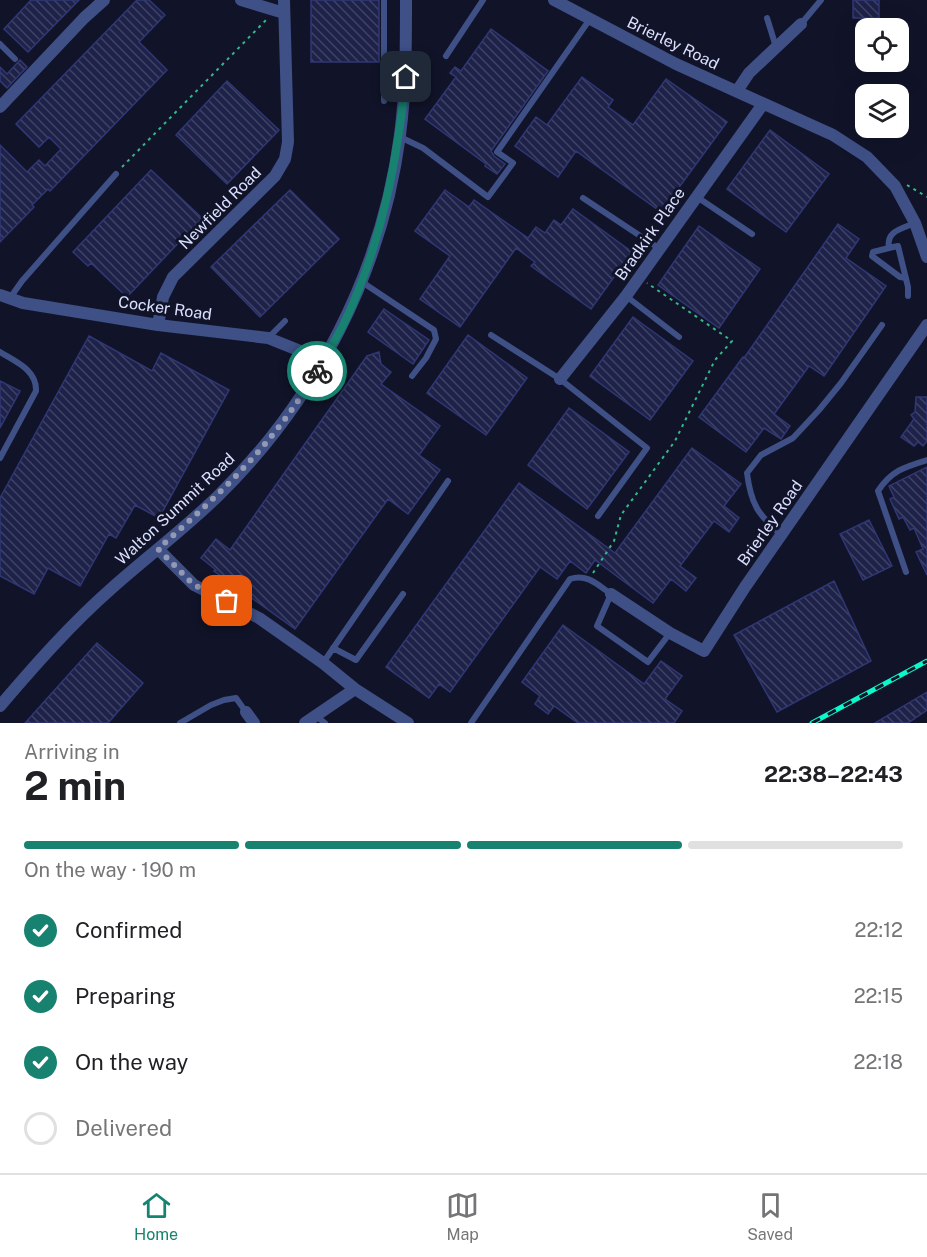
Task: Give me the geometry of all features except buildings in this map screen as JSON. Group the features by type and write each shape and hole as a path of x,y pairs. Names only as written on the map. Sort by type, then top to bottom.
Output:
{"street":[{"path":"0,107 104,0"},
{"path":"241,0 281,8"},
{"name":"Walton Summit Road","path":"0,706 64,635 111,590 217,497 247,466 301,397 345,322 362,282 380,229 400,137 406,77 406,0"},
{"name":"Brierley Road","path":"554,0 676,64 833,135 867,158 895,186 915,223 927,257"},
{"name":"Newfield Road","path":"158,325 163,297 173,277 275,176 285,159 288,142 281,8"},
{"path":"737,91 749,73 801,24"},
{"name":"Bradkirk Place","path":"560,379 640,278 763,104"},
{"name":"Cocker Road","path":"5,297 23,303 158,325 268,338 323,360"},
{"name":"Brierley Road","path":"611,594 669,633 704,651 927,325"},
{"path":"158,549 194,585 260,618 355,689 408,723"},
{"path":"315,721 355,689"},
{"path":"246,712 254,723"}],"lane":[{"path":"384,0 384,101"},
{"path":"446,56 483,0"},
{"path":"801,24 820,0"},
{"path":"767,18 776,48"},
{"path":"400,137 423,148 488,197 513,163 497,152 590,19"},
{"path":"0,44 15,59"},
{"path":"5,297 116,174"},
{"path":"697,197 752,234"},
{"path":"583,198 661,249"},
{"path":"889,248 889,236 915,223"},
{"path":"906,278 900,278 872,256 873,252 898,246 906,278 908,296"},
{"path":"362,282 434,330 436,339 426,358 412,376"},
{"path":"626,296 679,337"},
{"path":"268,338 285,321"},
{"path":"782,535 762,518 750,495 747,473 761,455 793,438 819,410 882,325"},
{"path":"491,335 560,379 647,448 598,516"},
{"path":"0,352 28,370 36,383 36,391 0,458"},
{"path":"906,572 878,491 888,476 906,466 927,460"},
{"path":"323,663 448,481"},
{"path":"471,723 570,579 579,576 589,579 611,594 597,626 648,662 669,633"},
{"path":"333,648 356,660 403,594"},
{"path":"180,723 224,700 236,698 246,712"}],"path":[{"path":"116,174 281,8"},
{"path":"589,579 614,541 621,515 675,441 715,360 732,341 640,278"}],"railway":[{"path":"812,723 927,661"}],"way so far":[{"path":"227,601 194,585 158,549 217,497 247,466 301,397 317,371"}],"route":[{"path":"317,371 345,322 362,282 380,229 400,137 406,77"}]}
